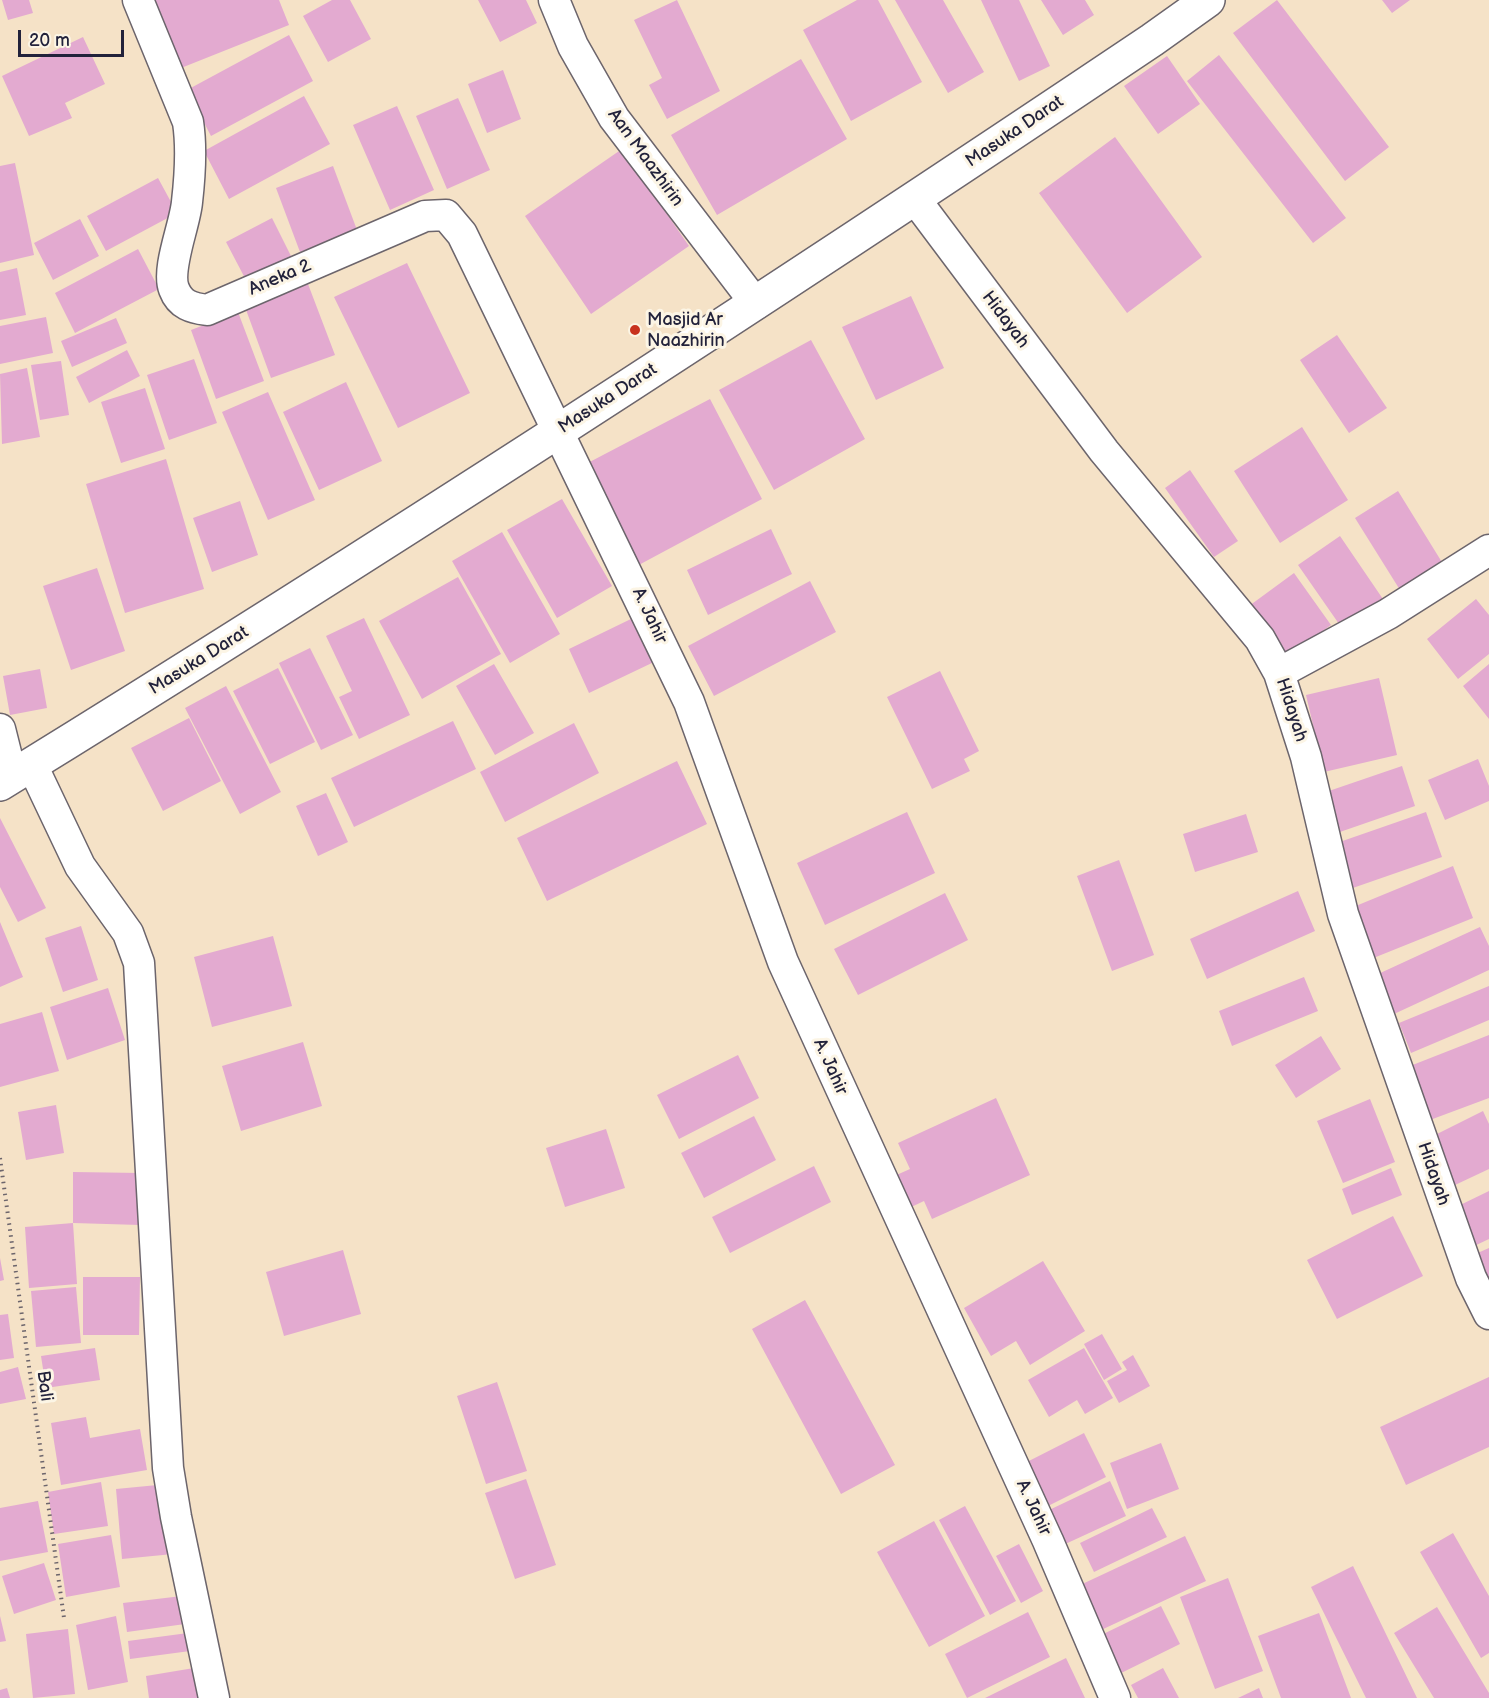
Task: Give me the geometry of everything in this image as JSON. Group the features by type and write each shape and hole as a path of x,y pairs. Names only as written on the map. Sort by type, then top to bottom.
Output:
{"main road":[{"name":"Masuka Darat","path":"15,776 297,601 756,304 1208,0"}],"street":[{"name":"Aneka 2","path":"138,0 188,122 190,137 187,202 172,271 173,288 182,303 192,308 207,310 425,216 446,215 462,234 556,432"},
{"name":"Aan Maazhirin","path":"554,0 573,46 614,118 756,304"},
{"name":"Hidayah","path":"915,199 1104,451 1260,639 1279,673 1306,757 1343,914 1463,1257 1489,1314"},
{"name":"A. Jahir","path":"556,432 628,571 689,702 783,962 1048,1541 1115,1698"},
{"path":"1279,673 1388,614 1489,550"},
{"path":"0,729 15,776 128,933 139,963 168,1467 176,1517 214,1698"}],"path":[{"name":"Bali","path":"0,1158 64,1618"}],"building":[{"path":"2,0 29,0 33,13 8,20"},
{"path":"149,0 279,0 289,25 176,70"},
{"path":"332,0 350,0 371,39 328,62 303,16"},
{"path":"478,0 526,0 537,23 500,42"},
{"path":"677,0 720,91 667,119 649,85 662,78 634,20"},
{"path":"857,0 878,0 922,82 851,121 803,30"},
{"path":"895,0 943,0 984,72 948,93"},
{"path":"981,0 1019,0 1050,66 1019,81"},
{"path":"1041,0 1085,0 1094,15 1063,35"},
{"path":"1277,0 1389,147 1345,181 1233,33"},
{"path":"1382,0 1410,0 1392,13"},
{"path":"289,35 313,81 211,136 187,90"},
{"path":"83,37 105,84 65,103 72,118 29,136 2,76"},
{"path":"1219,55 1346,218 1313,243 1187,81"},
{"path":"1167,56 1200,104 1158,134 1124,86"},
{"path":"801,59 847,139 717,215 671,135"},
{"path":"503,70 521,119 487,133 468,84"},
{"path":"304,96 330,144 229,199 204,151"},
{"path":"458,98 490,170 447,189 416,116"},
{"path":"397,106 434,190 390,210 353,125"},
{"path":"1115,137 1202,257 1127,313 1039,193"},
{"path":"622,149 689,246 591,314 525,216"},
{"path":"15,163 34,255 0,263 0,166"},
{"path":"333,166 357,230 300,252 276,188"},
{"path":"158,178 177,213 106,251 87,216"},
{"path":"272,218 292,258 247,282 226,242"},
{"path":"80,219 99,256 53,280 34,243"},
{"path":"138,249 159,289 75,333 55,293"},
{"path":"407,263 470,393 398,428 334,297"},
{"path":"17,268 26,315 0,320 0,272"},
{"path":"308,284 335,355 271,378 245,307"},
{"path":"911,296 944,368 876,400 842,327"},
{"path":"238,312 264,381 216,399 191,330"},
{"path":"46,317 53,353 0,364 0,326"},
{"path":"116,318 127,343 72,367 61,341"},
{"path":"1337,335 1387,408 1349,433 1300,360"},
{"path":"811,340 865,439 774,490 719,390"},
{"path":"127,350 140,376 89,403 76,377"},
{"path":"194,359 217,423 169,440 147,375"},
{"path":"61,361 69,415 40,420 31,365"},
{"path":"27,368 40,437 2,444 0,374"},
{"path":"346,382 382,461 319,490 283,412"},
{"path":"145,388 165,449 121,463 101,402"},
{"path":"268,392 315,500 268,520 222,412"},
{"path":"710,399 762,499 635,567 582,466"},
{"path":"1302,427 1348,500 1280,543 1234,471"},
{"path":"166,459 204,589 125,613 86,484"},
{"path":"1190,470 1238,541 1214,557 1165,488"},
{"path":"1398,491 1448,572 1405,598 1355,518"},
{"path":"562,499 612,586 557,618 507,530"},
{"path":"240,501 258,555 212,572 193,518"},
{"path":"771,529 792,574 708,615 687,570"},
{"path":"502,532 560,634 510,663 452,561"},
{"path":"1340,536 1387,605 1346,634 1298,565"},
{"path":"97,568 125,651 71,670 43,586"},
{"path":"1294,573 1331,625 1286,658 1249,606"},
{"path":"458,577 501,654 422,699 379,621"},
{"path":"810,581 836,632 714,696 688,646"},
{"path":"1476,599 1489,615 1489,654 1458,679 1427,639"},
{"path":"364,618 410,715 359,739 339,697 352,691 326,636"},
{"path":"633,618 654,662 589,693 569,649"},
{"path":"310,648 353,735 321,750 279,663"},
{"path":"494,664 534,733 495,755 456,686"},
{"path":"1489,664 1489,719 1463,686"},
{"path":"278,668 315,742 270,764 233,691"},
{"path":"40,669 47,708 10,715 3,676"},
{"path":"940,671 979,751 964,759 970,771 932,789 887,697"},
{"path":"1379,678 1397,755 1324,772 1306,695"},
{"path":"226,686 281,792 240,814 185,708"},
{"path":"189,718 221,781 163,811 131,748"},
{"path":"453,721 476,769 354,827 331,778"},
{"path":"574,723 599,773 505,822 480,772"},
{"path":"1478,759 1489,786 1489,801 1445,820 1428,780"},
{"path":"677,761 707,824 547,901 517,838"},
{"path":"1402,766 1415,806 1337,833 1323,793"},
{"path":"326,793 348,842 318,856 296,806"},
{"path":"907,812 935,873 825,925 797,863"},
{"path":"1426,812 1442,857 1347,890 1331,845"},
{"path":"1246,814 1258,852 1195,872 1183,834"},
{"path":"0,818 46,908 18,922 0,887"},
{"path":"1119,860 1154,955 1112,971 1077,876"},
{"path":"1453,866 1473,918 1366,961 1346,910"},
{"path":"1298,891 1315,931 1207,979 1190,939"},
{"path":"945,893 968,940 858,995 834,949"},
{"path":"0,922 23,977 0,987"},
{"path":"81,926 98,980 63,992 45,938"},
{"path":"1480,927 1489,946 1489,970 1394,1014 1376,975"},
{"path":"273,936 292,1006 212,1027 194,957"},
{"path":"1304,977 1318,1011 1232,1046 1219,1011"},
{"path":"1489,986 1489,1020 1411,1053 1399,1023"},
{"path":"108,988 125,1040 67,1060 50,1007"},
{"path":"42,1012 59,1071 0,1087 0,1024"},
{"path":"1489,1035 1489,1098 1430,1120 1410,1066"},
{"path":"1321,1036 1341,1069 1296,1098 1275,1065"},
{"path":"303,1042 322,1106 241,1131 222,1066"},
{"path":"738,1055 759,1098 679,1139 657,1095"},
{"path":"996,1098 1030,1175 932,1219 924,1201 907,1209 892,1177 910,1169 898,1143"},
{"path":"1370,1099 1395,1162 1343,1183 1317,1121"},
{"path":"56,1105 64,1153 26,1160 18,1112"},
{"path":"1483,1111 1489,1124 1489,1169 1455,1185 1431,1137"},
{"path":"754,1116 776,1160 704,1198 681,1153"},
{"path":"606,1129 625,1188 565,1207 546,1148"},
{"path":"814,1166 831,1202 730,1253 712,1217"},
{"path":"1391,1168 1402,1195 1352,1215 1342,1189"},
{"path":"73,1172 141,1173 140,1225 73,1223"},
{"path":"1489,1191 1489,1239 1472,1247 1454,1208"},
{"path":"1393,1216 1423,1276 1337,1319 1307,1260"},
{"path":"73,1223 77,1284 29,1288 25,1227"},
{"path":"1489,1248 1489,1283 1473,1255"},
{"path":"343,1250 361,1314 284,1336 266,1272"},
{"path":"0,1258 4,1280 0,1281"},
{"path":"1043,1261 1085,1331 1030,1365 1016,1341 991,1356 964,1308"},
{"path":"83,1277 140,1277 139,1335 83,1335"},
{"path":"76,1287 81,1343 36,1347 31,1291"},
{"path":"805,1300 895,1465 841,1494 752,1329"},
{"path":"8,1314 14,1358 0,1360 0,1315"},
{"path":"1102,1334 1122,1369 1104,1380 1084,1344"},
{"path":"95,1348 100,1380 46,1388 41,1356"},
{"path":"1084,1348 1113,1398 1085,1414 1077,1400 1049,1417 1028,1380"},
{"path":"1133,1355 1150,1386 1119,1403 1107,1381 1127,1370 1122,1362"},
{"path":"18,1367 26,1399 0,1404 0,1372"},
{"path":"1489,1377 1489,1447 1406,1485 1380,1427"},
{"path":"497,1382 527,1471 486,1484 457,1396"},
{"path":"86,1417 90,1438 140,1429 147,1470 61,1485 51,1423"},
{"path":"1084,1433 1106,1477 1042,1509 1021,1465"},
{"path":"1161,1443 1179,1489 1127,1509 1110,1463"},
{"path":"526,1479 556,1565 515,1579 485,1493"},
{"path":"1110,1481 1126,1516 1061,1546 1045,1512"},
{"path":"101,1482 108,1526 54,1534 48,1492"},
{"path":"168,1484 173,1554 122,1559 116,1489"},
{"path":"38,1501 48,1552 0,1561 0,1508"},
{"path":"965,1506 1016,1601 990,1615 939,1520"},
{"path":"1152,1508 1167,1537 1094,1572 1080,1543"},
{"path":"934,1521 985,1616 929,1647 877,1552"},
{"path":"1453,1533 1489,1596 1489,1653 1481,1658 1420,1552"},
{"path":"111,1535 120,1587 66,1597 58,1544"},
{"path":"1185,1536 1206,1581 1099,1631 1078,1586"},
{"path":"1019,1544 1043,1591 1021,1603 996,1556"},
{"path":"44,1563 56,1600 14,1614 2,1576"},
{"path":"1353,1566 1417,1698 1366,1698 1311,1587"},
{"path":"1228,1578 1263,1671 1215,1689 1180,1597"},
{"path":"182,1596 185,1624 127,1632 123,1603"},
{"path":"1161,1606 1180,1644 1111,1678 1093,1639"},
{"path":"1437,1607 1489,1693 1489,1698 1434,1698 1394,1633"},
{"path":"1028,1612 1050,1657 967,1698 945,1654"},
{"path":"1319,1613 1351,1698 1281,1698 1258,1636"},
{"path":"0,1616 6,1641 0,1642"},
{"path":"116,1616 128,1682 88,1690 76,1625"},
{"path":"68,1629 75,1694 33,1698 26,1634"},
{"path":"188,1633 190,1651 130,1659 128,1641"},
{"path":"1066,1658 1085,1698 985,1698"},
{"path":"194,1668 199,1698 149,1698 146,1676"},
{"path":"1163,1668 1179,1698 1138,1698 1131,1685"},
{"path":"7,1688 10,1698 0,1698 0,1690"},
{"path":"1259,1688 1263,1698 1238,1698"}],"place":[{"name":"Masjid Ar Naazhirin","path":"635,330"}]}
